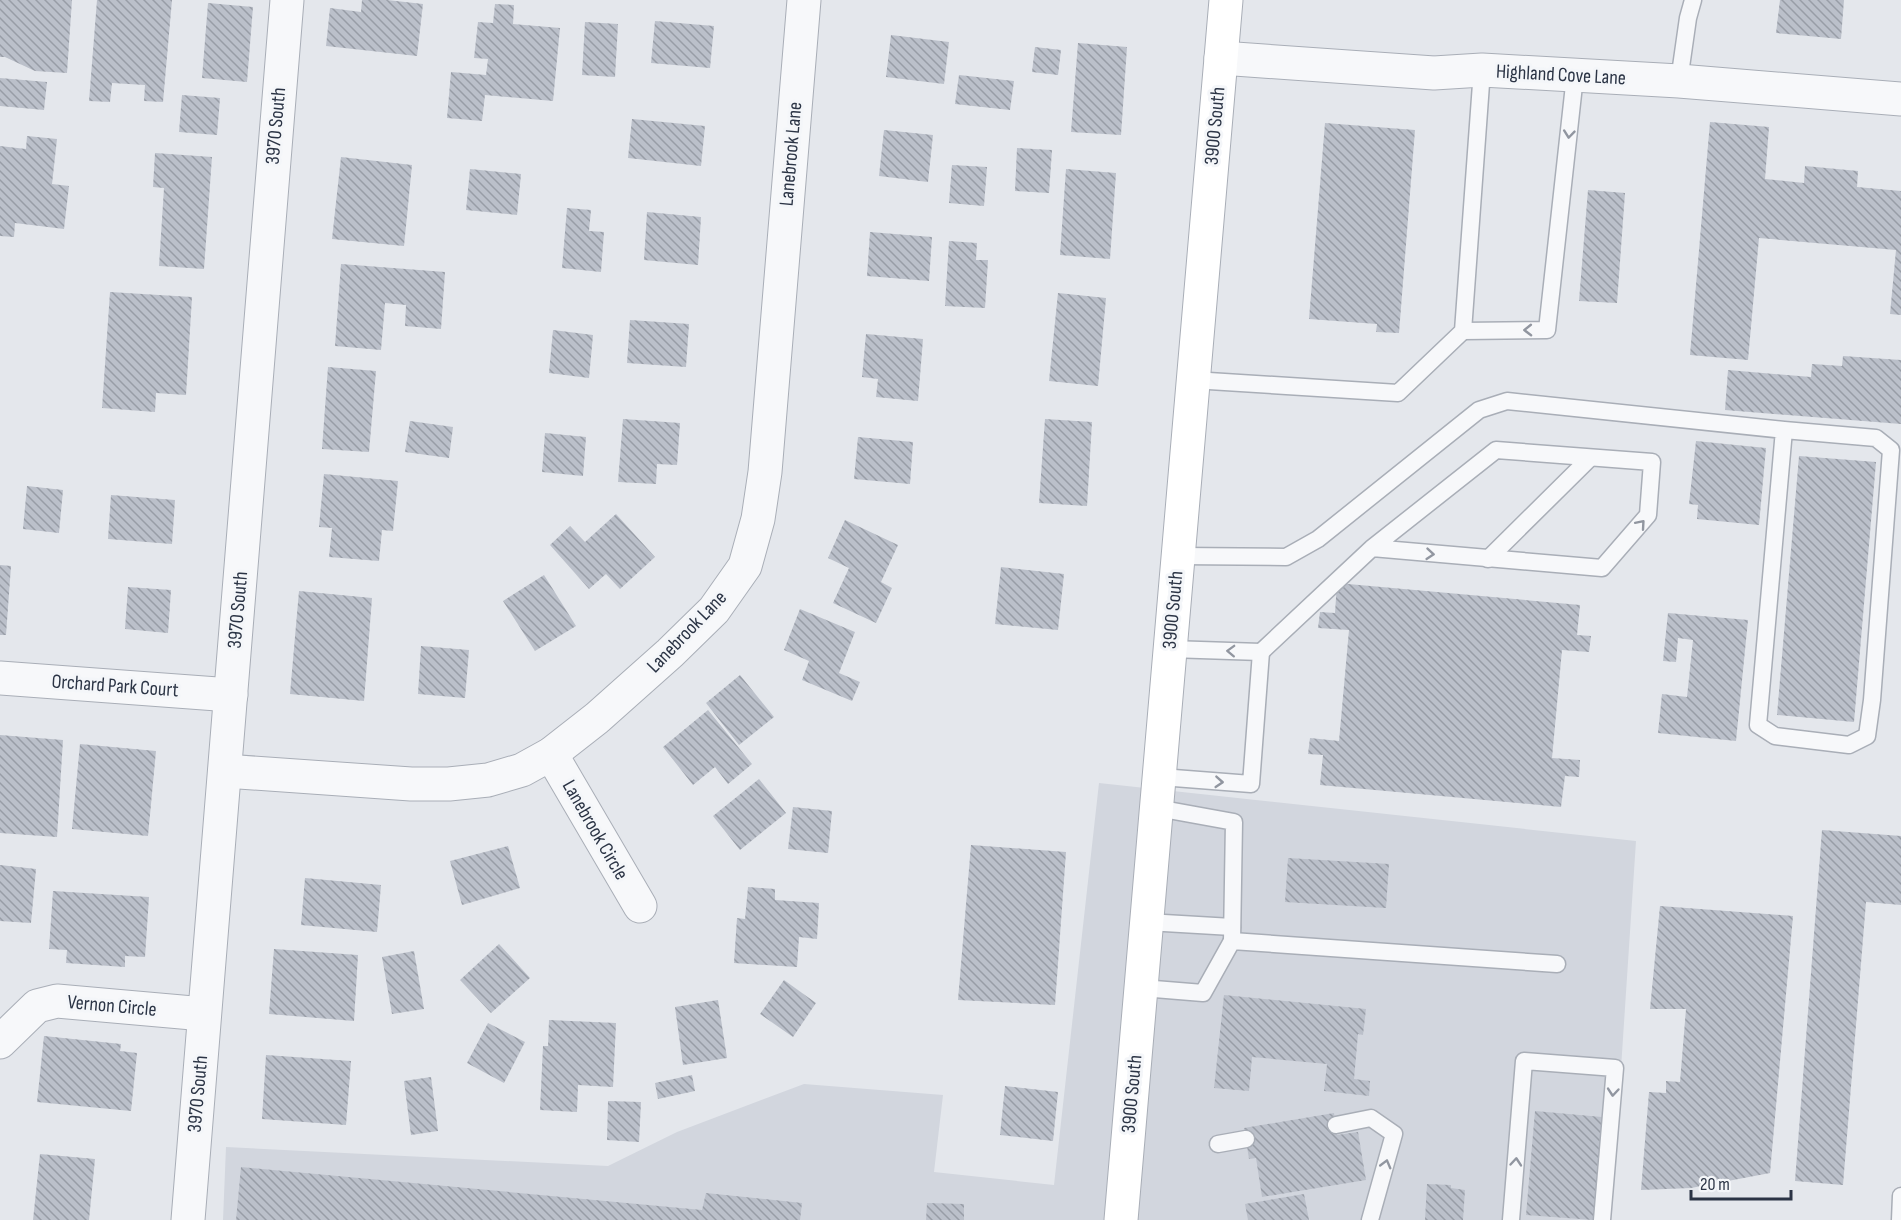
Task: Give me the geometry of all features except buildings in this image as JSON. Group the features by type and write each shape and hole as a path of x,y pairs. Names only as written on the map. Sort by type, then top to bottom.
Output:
{"main road":[{"name":"3900 South","path":"1121,1220 1226,0"}],"street":[{"name":"3970 South","path":"188,1220 287,0"},
{"name":"Lanebrook Lane","path":"225,771 411,784 449,784 488,780 522,770 551,754 597,718 714,610 745,566 758,519 765,472 804,0"},
{"name":"Highland Cove Lane","path":"1221,58 1434,73 1482,70 1679,81 1901,99"},
{"name":"Orchard Park Court","path":"0,678 231,695"},
{"name":"Lanebrook Circle","path":"551,754 640,906"},
{"name":"Vernon Circle","path":"0,1042 37,1006 57,1001 204,1014"}],"lane":[{"path":"1679,81 1688,18 1693,0"},
{"path":"1193,380 1398,393 1463,331 1482,70"},
{"path":"1463,331 1547,330 1575,76"},
{"path":"1178,556 1286,556 1318,539 1479,410 1508,401 1876,438 1891,450 1872,700 1867,736 1849,745 1775,736 1758,725 1784,430"},
{"path":"1159,792 1251,784 1261,652 1372,548 1496,450 1652,462 1648,515 1602,568 1372,548"},
{"path":"1488,559 1590,458"},
{"path":"1170,649 1261,652"},
{"path":"1142,988 1203,993 1232,934 1234,822 1159,792"},
{"path":"1147,922 1232,934 1557,964"},
{"path":"1511,1220 1524,1061 1615,1068 1602,1220"},
{"path":"1336,1125 1371,1119 1394,1134 1370,1220"},
{"path":"1218,1144 1246,1139"},
{"path":"1900,1220 1901,1196"}],"shaded area":[{"path":"1099,783 1636,841 1611,1220 223,1220 226,1147 608,1166 677,1132 804,1084 943,1095 934,1172 1054,1185"}]}
